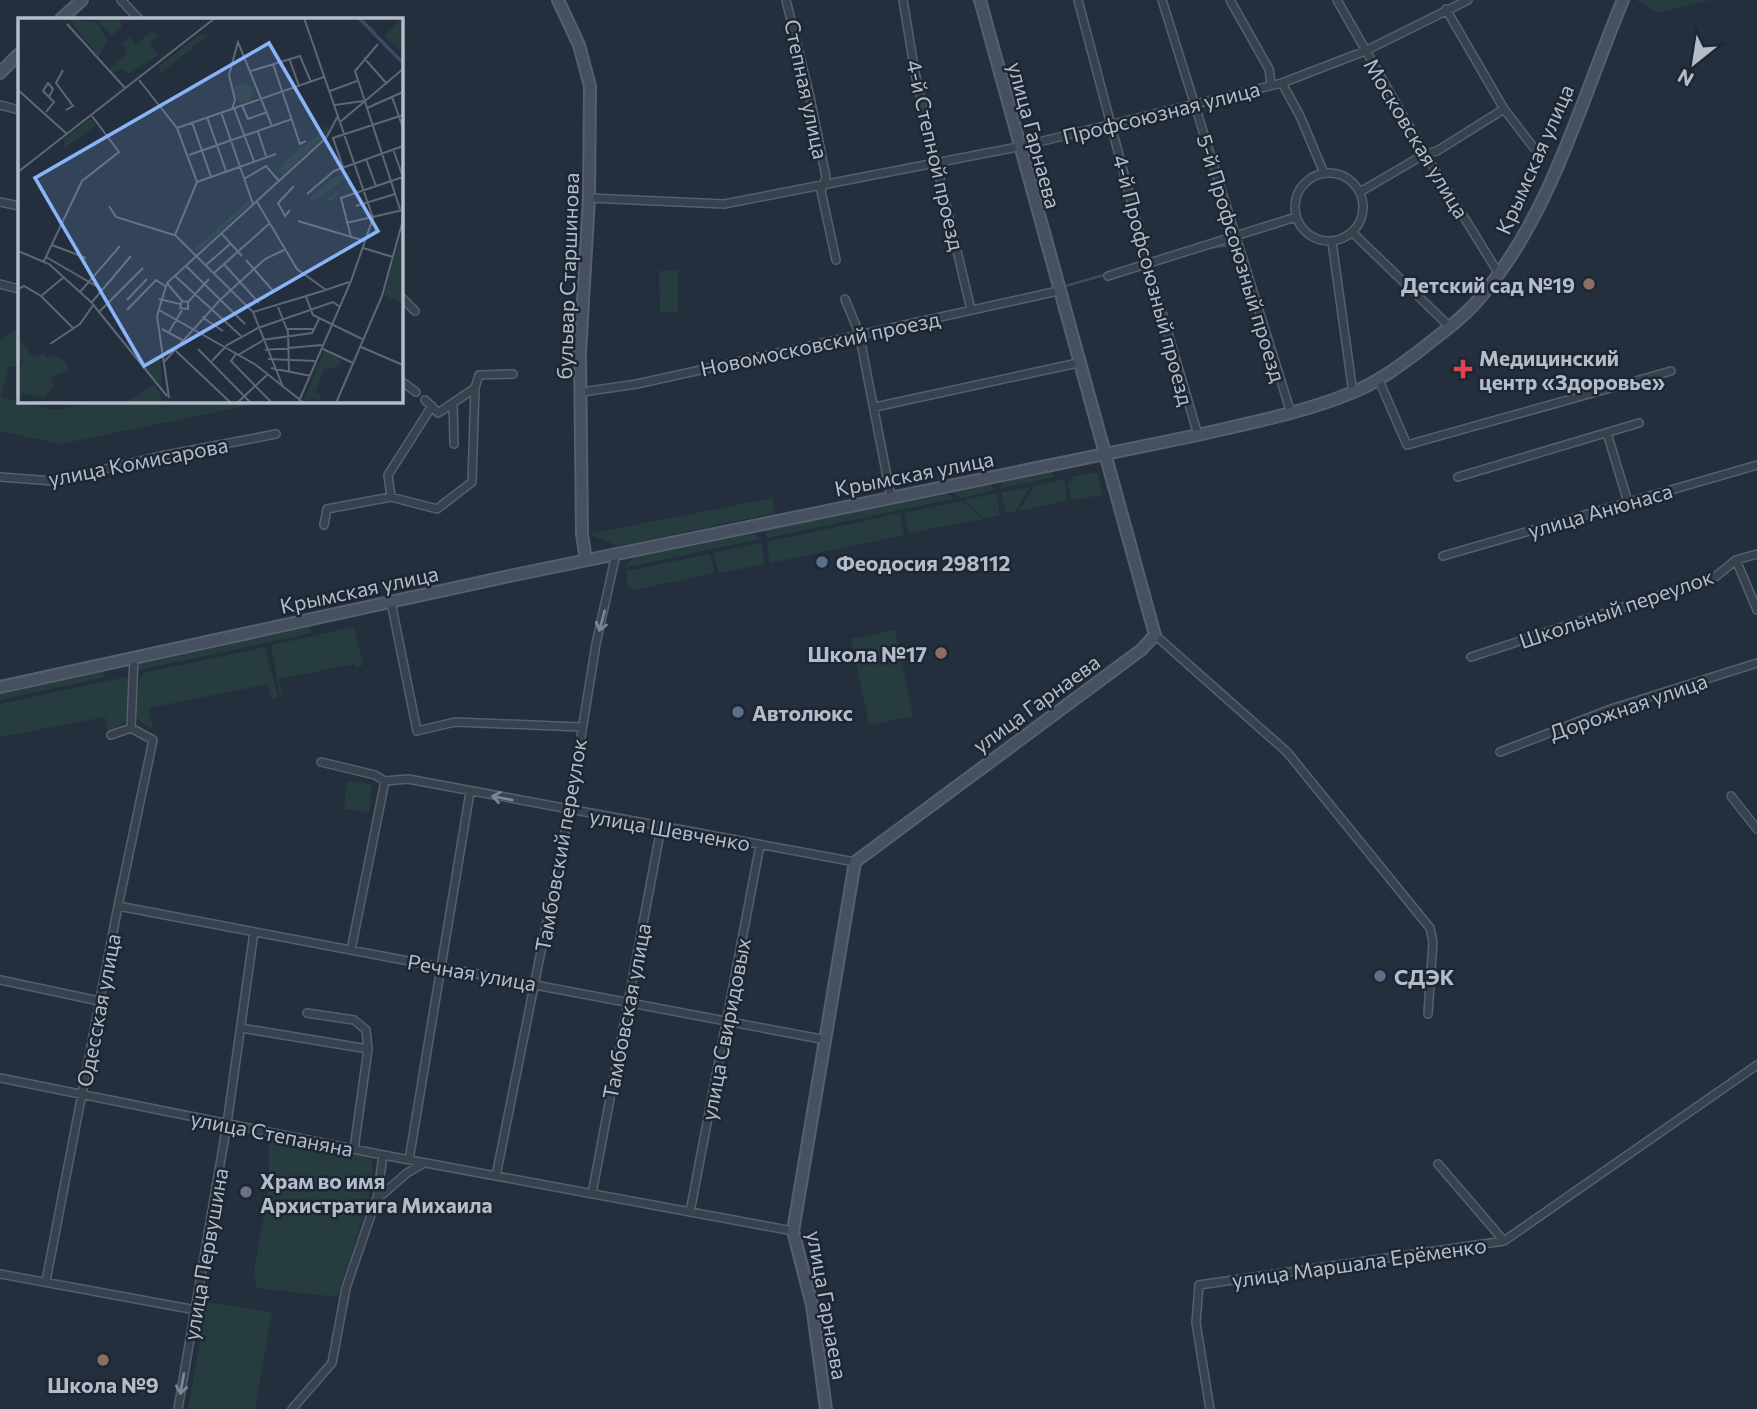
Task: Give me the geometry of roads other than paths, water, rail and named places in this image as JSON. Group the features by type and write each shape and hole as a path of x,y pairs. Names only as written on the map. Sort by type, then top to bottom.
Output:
{"street":[{"path":"62,18 82,0"},
{"path":"121,0 138,18"},
{"name":"бульвар Старшинова","path":"558,0 579,45 590,86 589,198 580,353 582,534 586,560"},
{"name":"Степная улица","path":"786,0 826,177 821,191 836,260"},
{"name":"4-й Степной проезд","path":"903,0 915,73 939,163 971,310"},
{"name":"улица Гарнаева","path":"826,1409 812,1305 793,1231 855,862 1141,650 1155,635 979,0"},
{"name":"4-й Профсоюзный проезд","path":"1078,0 1148,265 1198,435"},
{"name":"5-й Профсоюзный проезд","path":"1162,0 1234,238 1291,413"},
{"path":"1230,0 1269,69 1271,84"},
{"name":"Московская улица","path":"1337,0 1425,154 1499,274"},
{"name":"Профсоюзная улица","path":"589,198 724,204 1018,147 1282,83 1365,51 1433,20 1446,9 1468,0"},
{"name":"Крымская улица","path":"0,687 586,560 1198,435 1291,413 1353,393 1450,327 1478,301 1499,274 1523,236 1547,187 1623,0"},
{"path":"1446,9 1504,109 1534,148"},
{"path":"0,73 18,55"},
{"path":"1282,83 1300,116 1324,173"},
{"path":"0,105 18,110"},
{"path":"1360,192 1425,154 1437,151 1504,109"},
{"path":"1324,173 1338,174 1351,181 1360,192 1363,214 1353,233 1332,242 1310,236 1296,217 1295,202 1300,189 1310,179 1324,173"},
{"path":"0,202 18,206"},
{"path":"1108,276 1296,217"},
{"path":"1353,233 1450,327"},
{"path":"1332,242 1353,393"},
{"path":"0,285 18,289"},
{"name":"Новомосковский проезд","path":"582,392 637,384 1058,291"},
{"path":"402,297 415,311"},
{"path":"845,299 859,333 891,497"},
{"path":"875,407 1078,363"},
{"path":"1378,378 1407,445 1671,371"},
{"path":"324,525 327,509 391,497 437,509 472,482 475,388 480,374 513,374"},
{"path":"402,382 416,392"},
{"path":"391,497 388,475 428,403 438,413 475,388"},
{"path":"453,403 454,444"},
{"path":"1458,477 1639,423"},
{"path":"1607,433 1628,502"},
{"name":"улица Комисарова","path":"0,477 53,481 276,434"},
{"name":"улица Анюнаса","path":"1443,555 1757,466"},
{"name":"Тамбовский переулок","path":"496,1176 569,811 580,727 616,554"},
{"name":"Школьный переулок","path":"1471,657 1715,577 1736,560 1757,554"},
{"path":"1736,560 1757,610"},
{"path":"391,602 417,731 455,722 580,727"},
{"path":"1155,635 1287,752 1430,928 1433,942 1428,1014"},
{"path":"111,735 131,728 134,657"},
{"name":"Дорожная улица","path":"1500,752 1611,709 1757,663"},
{"name":"Одесская улица","path":"46,1281 99,1001 153,740 131,728"},
{"name":"улица Шевченко","path":"321,762 375,775 385,781 408,779 855,862"},
{"path":"352,950 385,781"},
{"path":"409,1160 470,792"},
{"path":"1731,796 1757,829"},
{"name":"Тамбовская улица","path":"592,1194 661,828"},
{"name":"улица Свиридовых","path":"690,1212 760,845"},
{"name":"Речная улица","path":"118,906 627,1000 826,1040"},
{"name":"улица Первушина","path":"178,1409 227,1124 254,932"},
{"path":"0,980 99,1001"},
{"path":"307,1013 354,1020 366,1030 368,1049 354,1149"},
{"path":"241,1028 368,1049"},
{"name":"улица Маршала Ерёменко","path":"1210,1409 1196,1323 1199,1285 1504,1241 1757,1065"},
{"name":"улица Степаняна","path":"0,1078 383,1155 793,1231"},
{"path":"292,1409 332,1363 345,1288 376,1200 383,1155"},
{"path":"376,1200 407,1173 425,1163"},
{"path":"1438,1164 1504,1241"},
{"path":"0,1273 196,1310"}],"waterway":[{"path":"1207,248 1231,245"},
{"path":"1066,286 1107,274"}],"place":[{"name":"Детский сад №19","path":"1589,284"},
{"name":"Медицинский центр «Здоровье»","path":"1463,369"},
{"name":"Феодосия 298112","path":"822,562"},
{"name":"Школа №17","path":"941,653"},
{"name":"Автолюкс","path":"738,712"},
{"name":"СДЭК","path":"1380,976"},
{"name":"Храм во имя Архистратига Михаила","path":"246,1192"},
{"name":"Школа №9","path":"103,1360"}]}
